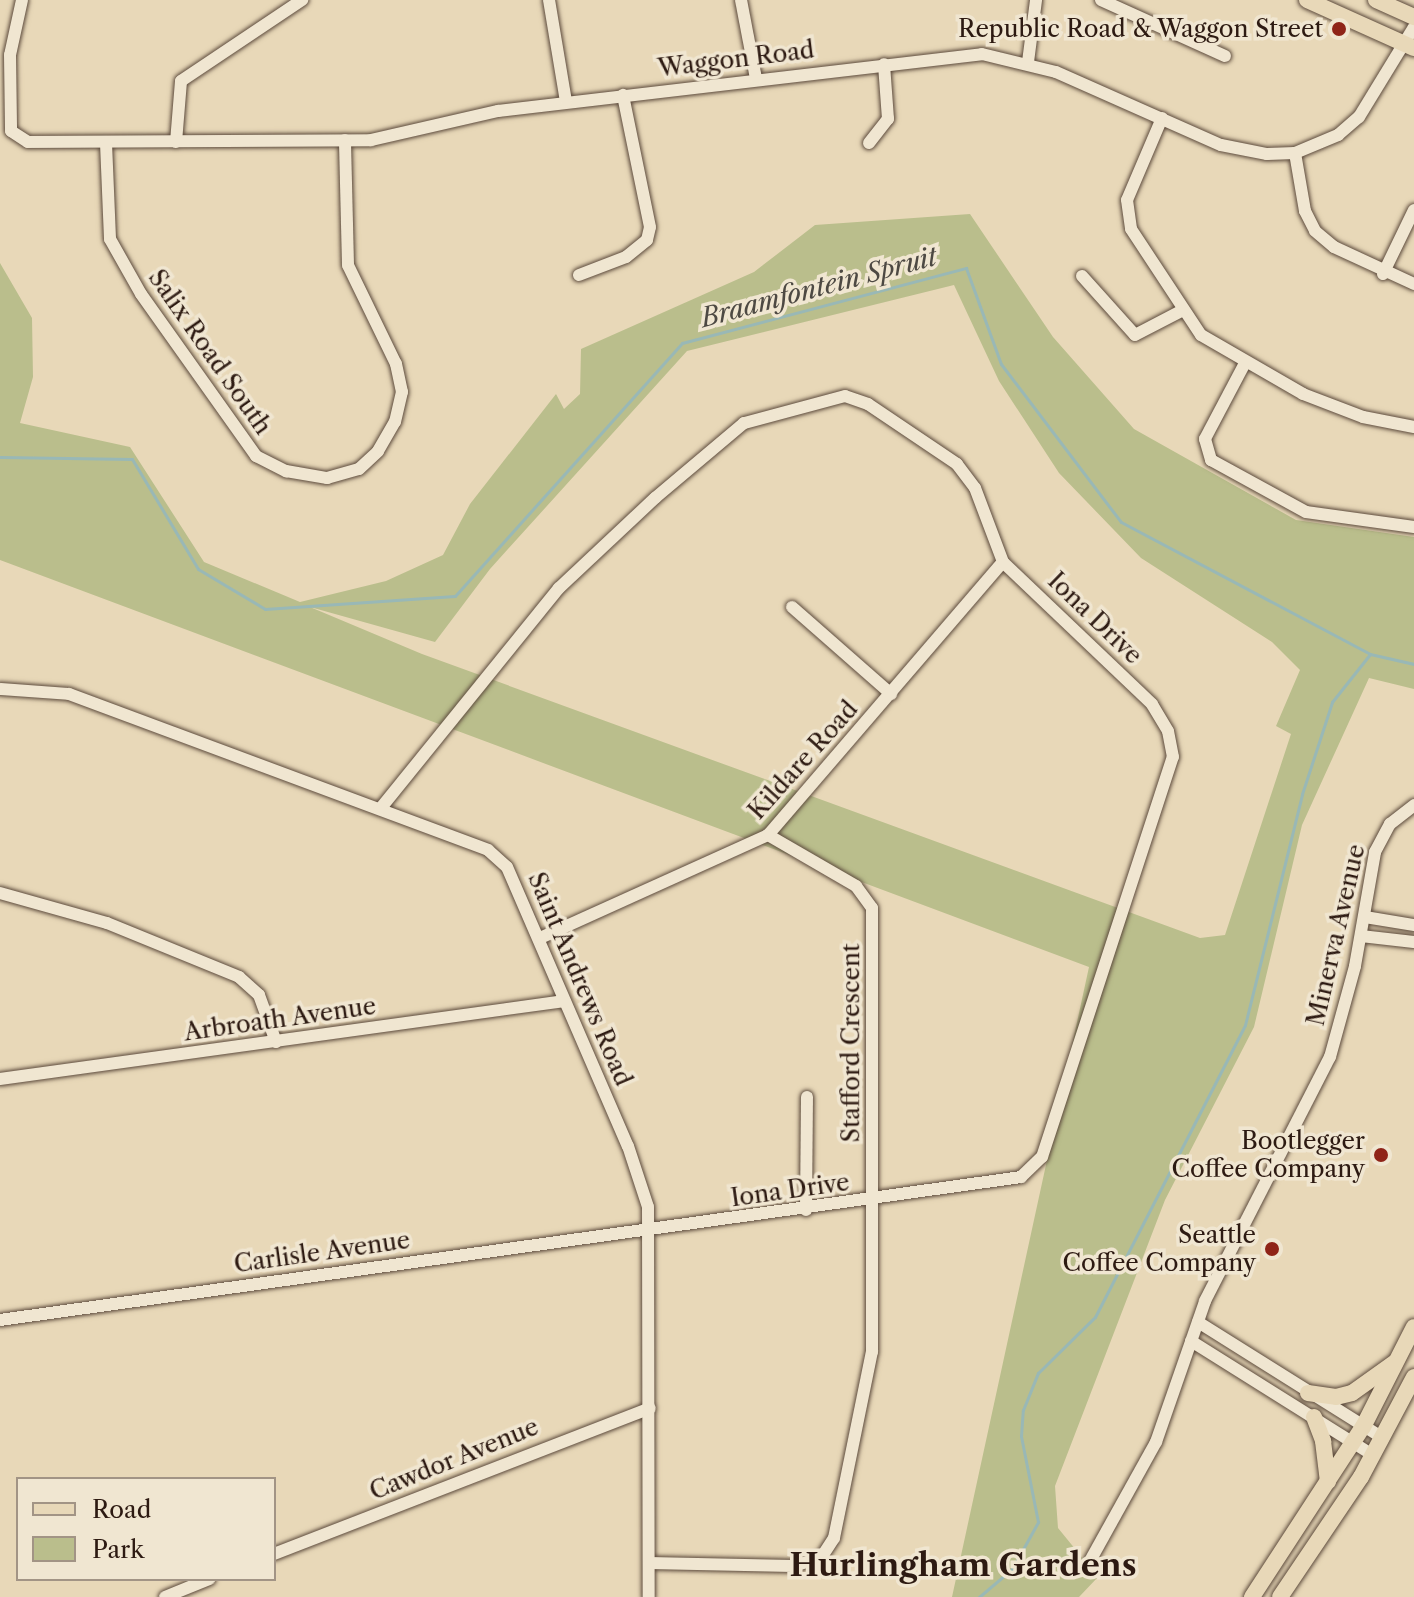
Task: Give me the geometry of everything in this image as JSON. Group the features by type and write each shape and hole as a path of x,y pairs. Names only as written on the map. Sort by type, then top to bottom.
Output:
{"main road":[{"path":"1307,0 1409,46"},
{"path":"1376,0 1414,17"},
{"path":"1252,1597 1363,1427 1414,1327"},
{"path":"1308,1393 1336,1397 1352,1393 1398,1360"},
{"path":"1280,1597 1373,1455 1414,1377"},
{"path":"1314,1417 1328,1482"}],"street":[{"name":"Waggon Road","path":"22,0 10,55 11,131 22,142 345,140 411,134 498,111 982,54 1028,62 1246,152 1295,153 1338,135 1359,117 1409,46 1414,27"},
{"path":"176,142 181,81 302,0"},
{"path":"549,0 566,102"},
{"path":"741,0 756,79"},
{"path":"1028,62 1036,0"},
{"path":"1101,0 1225,56"},
{"path":"869,143 888,119 884,64"},
{"path":"579,275 626,257 647,240 650,227 623,95"},
{"path":"1162,118 1134,176 1129,215 1138,246 1183,310 1213,346 1245,363 1363,417 1414,427"},
{"name":"Salix Road South","path":"106,143 107,218 113,247 186,361 256,456 286,471 327,478 359,469 378,451 395,422 401,382 348,265 345,140"},
{"path":"1295,153 1305,211 1315,231 1334,247 1383,274 1414,284"},
{"path":"1383,274 1414,210"},
{"path":"1082,276 1135,335 1183,310"},
{"path":"1245,363 1205,439 1211,460 1306,512 1414,527"},
{"name":"Iona Drive","path":"380,809 559,588 744,423 845,396 868,404 957,464 975,488 1003,562 1152,704 1168,731 1171,769 1040,1161 1021,1177 999,1183 650,1230"},
{"name":"Kildare Road","path":"540,938 768,835 1003,562"},
{"path":"792,607 891,694"},
{"name":"Saint Andrews Road","path":"0,689 69,694 380,809 497,856 513,877 642,1183 650,1230 649,1597"},
{"name":"Minerva Avenue","path":"1090,1561 1156,1442 1198,1322 1246,1216 1330,1057 1361,936 1379,840 1400,814 1414,805"},
{"name":"Stafford Crescent","path":"649,1563 793,1566 811,1563 828,1550 872,1352 872,908 856,886 768,835"},
{"path":"0,893 95,919 239,977 259,995 276,1042"},
{"path":"1365,917 1414,925"},
{"path":"1361,936 1414,942"},
{"name":"Arbroath Avenue","path":"0,1079 565,1001"},
{"path":"806,1210 807,1097"},
{"name":"Carlisle Avenue","path":"0,1320 650,1230"},
{"path":"1198,1322 1383,1438"},
{"path":"1191,1341 1373,1455"},
{"name":"Cawdor Avenue","path":"276,1553 650,1408"},
{"path":"165,1597 204,1581"}],"green space":[{"path":"970,214 1053,337 1134,429 1296,520 1414,537 1414,689 1369,678 1302,825 1254,1027 1165,1200 1055,1486 1058,1528 1098,1577 1079,1597 952,1597 1089,967 0,560 0,263 32,318 33,377 20,423 130,447 204,562 300,602 386,581 443,555 470,504 556,394 564,409 580,394 581,349 754,272 815,225","holes":["954,285 999,381 1059,473 1141,558 1272,642 1300,670 1276,726 1291,734 1225,935 1200,938 422,654 310,607 435,642 490,569 687,351"]}],"waterway":[{"name":"Braamfontein Spruit","path":"0,457 132,459 198,569 265,609 455,596 682,343 966,268 1001,364 1121,522 1370,654 1414,664"},
{"path":"979,1597 1012,1569 1038,1522 1021,1436 1023,1410 1038,1373 1095,1317 1245,1025 1302,794 1332,702 1370,654"}],"place":[{"name":"Republic Road & Waggon Street","path":"1339,29"},
{"name":"Bootlegger Coffee Company","path":"1381,1155"},
{"name":"Seattle Coffee Company","path":"1272,1249"}],"district":[{"name":"Hurlingham Gardens","path":"963,1565"}]}
